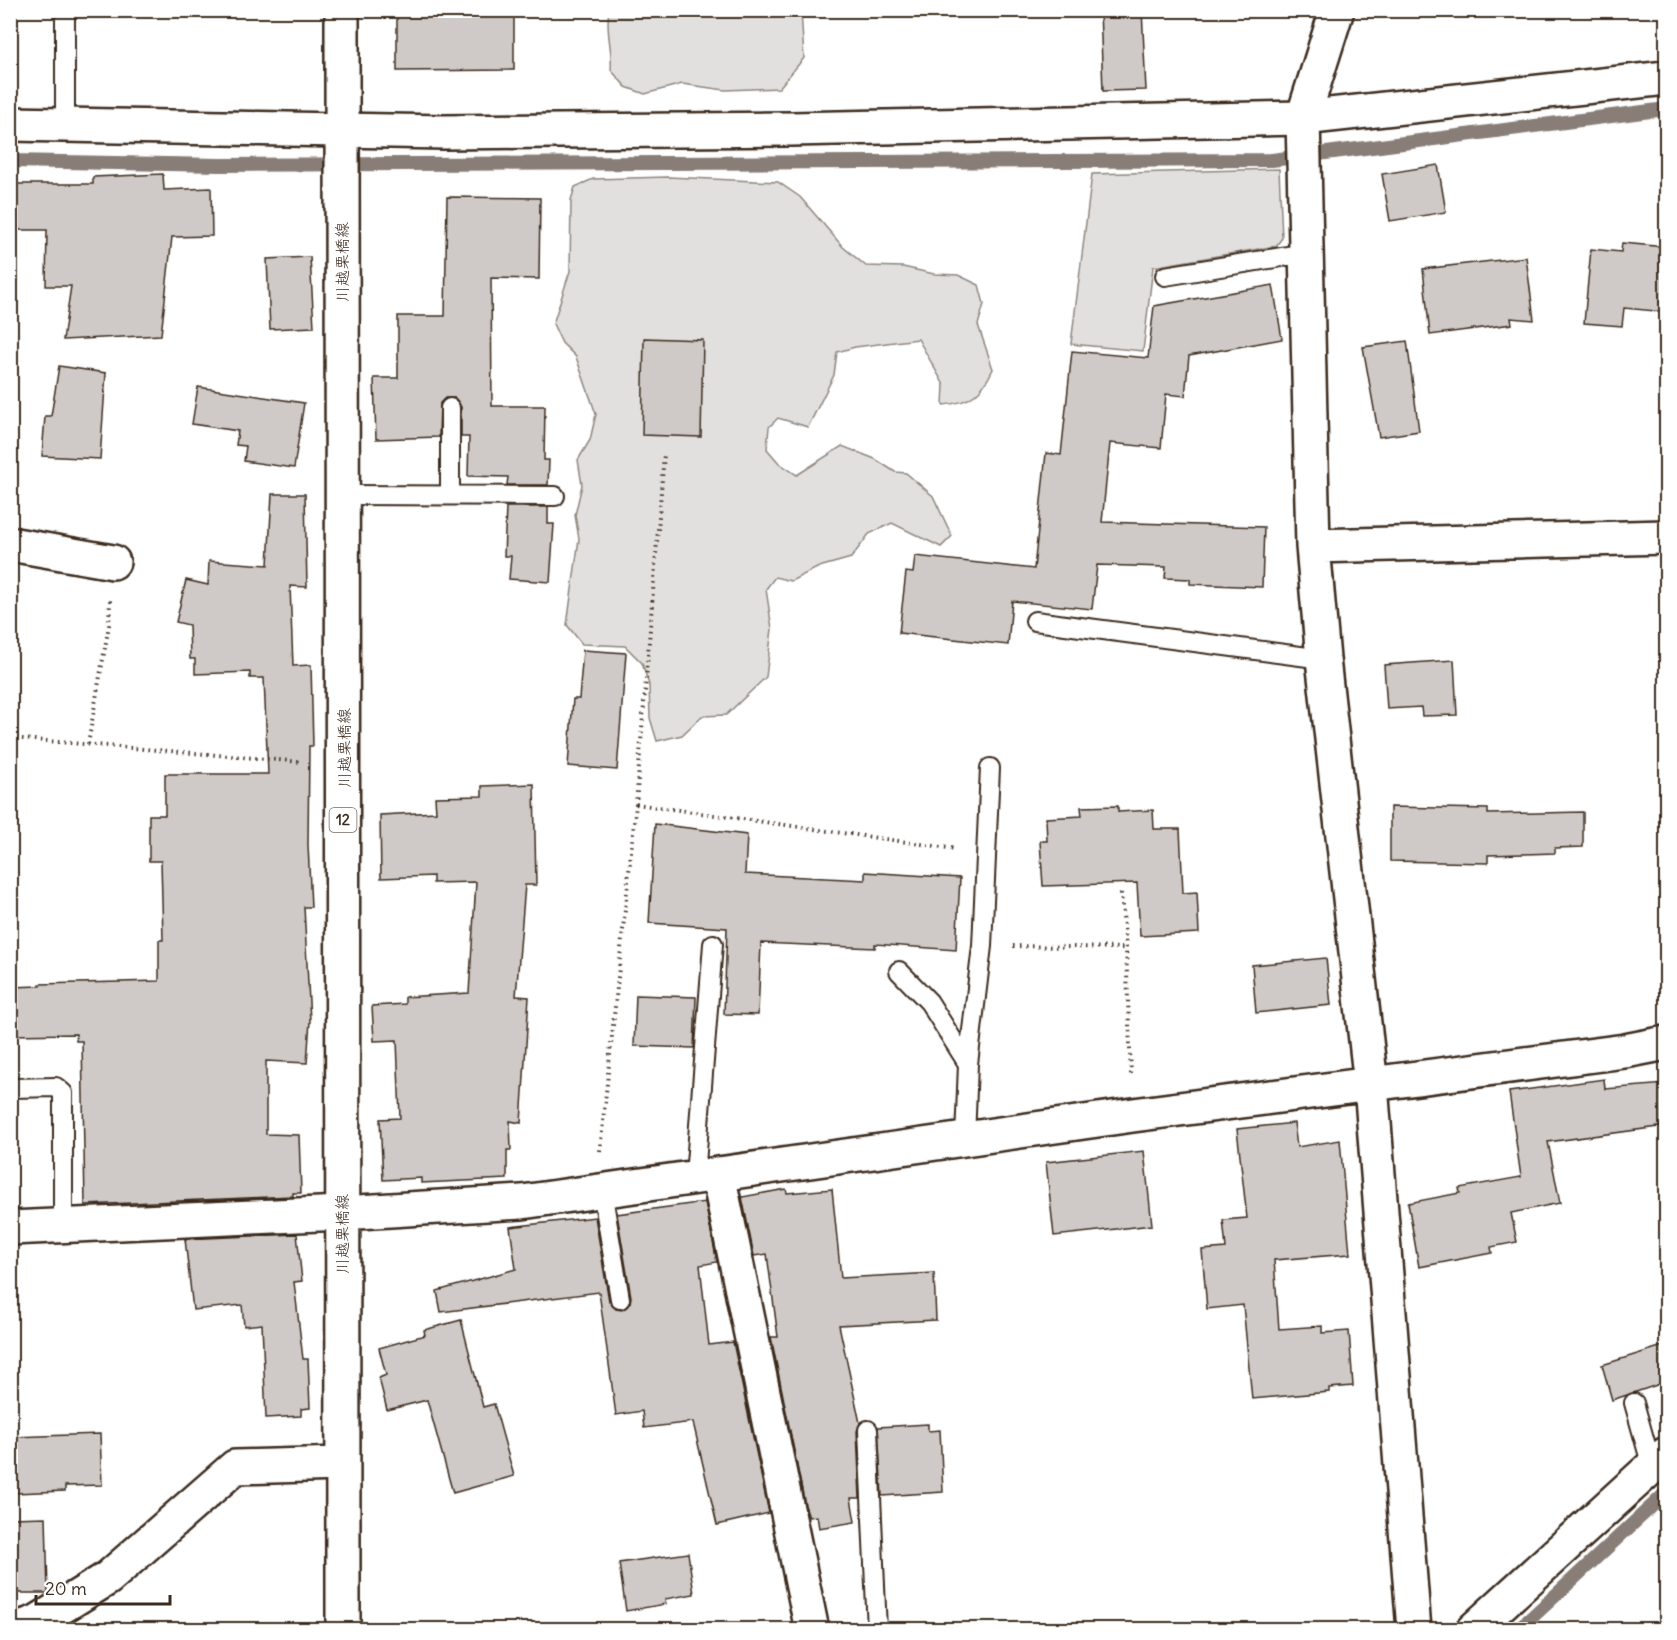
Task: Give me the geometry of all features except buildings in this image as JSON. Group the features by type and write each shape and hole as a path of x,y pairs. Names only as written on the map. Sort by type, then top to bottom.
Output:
{"street":[{"name":"川越栗橋線","path":"342,10 343,1629"},
{"path":"1337,10 1303,118 1313,546 1323,659 1371,1085 1414,1629"},
{"path":"10,124 341,131 791,129 1303,118 1666,78"},
{"path":"1313,546 1666,537"},
{"path":"10,544 113,562"},
{"path":"10,1228 342,1213 522,1202 1133,1115 1626,1052 1666,1043"},
{"path":"706,1175 812,1629"},
{"path":"1473,1629 1659,1460"},
{"path":"14,1629 37,1622 108,1578 235,1467 342,1464"}],"lane":[{"path":"65,10 65,125"},
{"path":"1165,276 1306,253"},
{"path":"450,408 450,495"},
{"path":"343,495 555,496"},
{"path":"1035,621 1323,659"},
{"path":"965,1139 968,1064 982,946 990,768"},
{"path":"706,1175 713,944"},
{"path":"899,971 929,1002 968,1064"},
{"path":"12,1088 56,1087 63,1093 63,1227"},
{"path":"602,1190 620,1299"},
{"path":"1634,1403 1659,1460"},
{"path":"868,1430 877,1629"}],"path":[{"path":"602,1190 598,1170 636,804 664,454"},
{"path":"88,744 109,625 113,562"},
{"path":"10,738 344,766"},
{"path":"636,804 987,854"},
{"path":"1121,893 1126,948 1133,1115"},
{"path":"982,946 1126,948"}],"shaded area":[{"path":"609,11 801,11 804,58 779,88 725,90 682,84 645,94 626,87 611,70"},
{"path":"1279,169 1282,238 1276,246 1153,267 1143,351 1071,344 1092,174"},
{"path":"668,177 778,182 800,197 843,247 866,266 903,267 934,274 958,275 979,285 984,304 978,325 993,369 980,390 974,395 961,402 943,405 944,385 918,339 855,347 837,352 834,375 808,427 778,418 769,427 767,449 779,463 797,475 842,446 875,459 895,472 906,473 933,496 952,536 941,547 892,523 869,534 851,558 819,567 791,581 775,577 766,589 772,629 766,677 726,715 702,716 682,735 657,741 650,718 649,685 642,663 625,646 582,644 567,625 579,539 575,515 582,485 578,460 590,440 596,414 576,357 562,343 553,324 570,271 571,200 575,187 593,179"}],"waterway":[{"path":"10,161 220,165 1272,160 1666,109"},
{"path":"1518,1630 1666,1493"}]}
